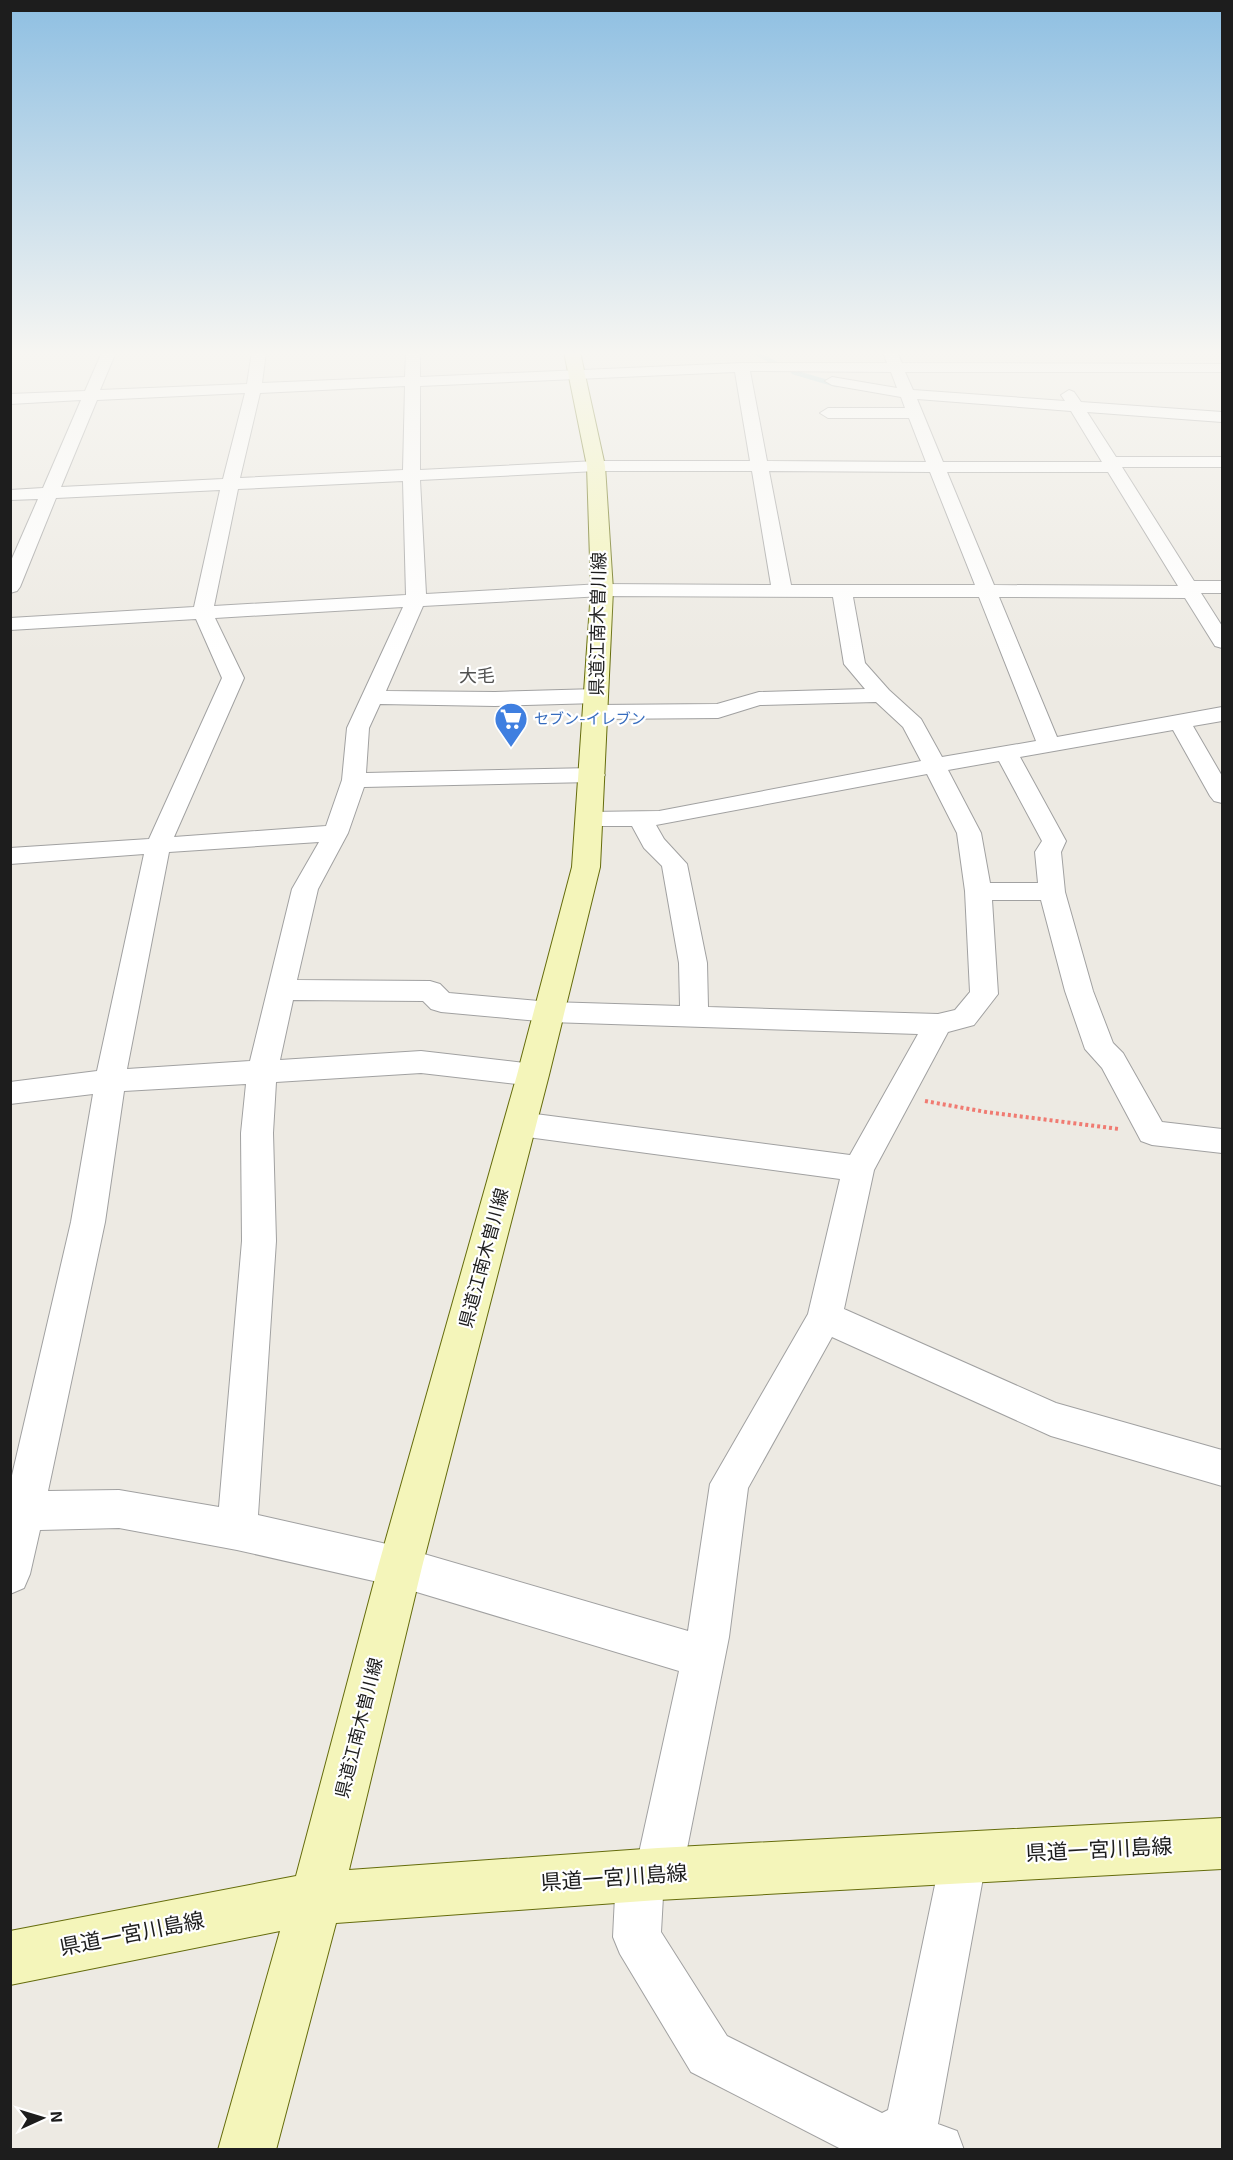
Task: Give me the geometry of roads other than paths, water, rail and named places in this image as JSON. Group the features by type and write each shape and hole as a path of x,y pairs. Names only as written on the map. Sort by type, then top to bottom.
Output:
{"main road":[{"name":"県道江南木曽川線","path":"247,2150 316,1898 400,1567 550,1012 586,867 602,590 597,466 594,453"},
{"name":"県道一宮川島線","path":"10,1958 316,1898 964,1856 1222,1844"}],"street":[{"path":"10,587 68,453"},
{"path":"10,1574 17,1510 88,1222 110,1081 158,845 233,678 203,613 238,453"},
{"path":"237,1530 259,1241 257,1133 262,1072 306,888 336,833 354,780 358,728 416,600 411,453"},
{"path":"757,453 782,591"},
{"path":"930,453 1048,745"},
{"path":"1105,453 1222,642"},
{"path":"10,495 597,466 935,466 1222,462"},
{"path":"10,624 602,590 842,592 1190,590 1222,587"},
{"path":"280,990 430,991 441,1002 550,1012 694,1018 938,1024 964,1018 984,994 978,891 969,833 913,724 880,695 855,664 842,592"},
{"path":"372,697 495,699 718,711 759,699 880,695"},
{"path":"589,819 659,818 933,765 1222,714"},
{"path":"1180,722 1222,796"},
{"path":"1006,753 1054,841 1048,852 1052,892 1079,991 1100,1049 1113,1061 1152,1133 1222,1141"},
{"path":"354,780 593,775"},
{"path":"641,819 652,843 674,864 693,963 694,1018"},
{"path":"10,856 336,833"},
{"path":"978,891 1052,892"},
{"path":"938,1024 900,1097 858,1169 825,1317 729,1484 708,1636 649,1875 637,1937 709,2054 897,2143 964,1856"},
{"path":"10,1093 110,1081 421,1062 533,1075"},
{"path":"520,1124 858,1169"},
{"path":"825,1317 1051,1419 1222,1468"},
{"path":"17,1510 119,1509 237,1530 400,1567 703,1657"}],"place":[{"name":"セブン-イレブン","path":"511,748"}],"district":[{"name":"大毛","path":"477,676"}]}
